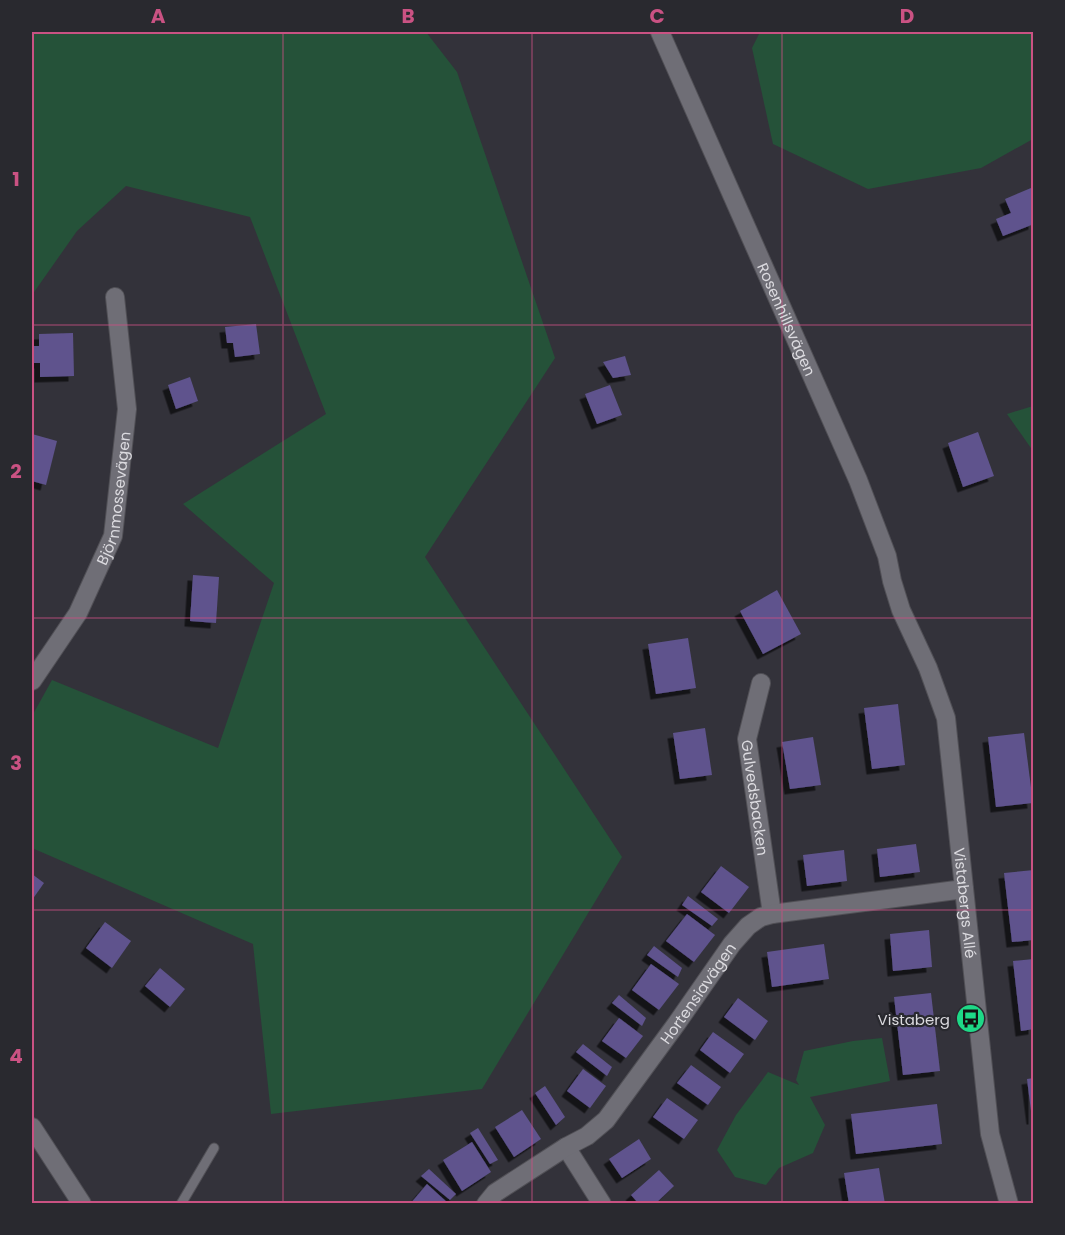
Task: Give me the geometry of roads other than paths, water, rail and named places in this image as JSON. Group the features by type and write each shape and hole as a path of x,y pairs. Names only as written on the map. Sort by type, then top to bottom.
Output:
{"street":[{"name":"Rosenhillsvägen","path":"660,32 858,480 887,556 901,609"},
{"name":"Björnmossevägen","path":"32,681 78,613 112,536 127,409 115,297"},
{"name":"Vistabergs Allé","path":"901,609 928,668 946,718 990,1134 1009,1203"},
{"name":"Gulvedsbacken","path":"761,683 747,739 772,914"},
{"name":"Hortensiavägen","path":"486,1203 495,1193 587,1136 606,1120 732,944 748,926 761,917 964,888"},
{"path":"32,1127 82,1203"},
{"path":"566,1147 602,1203"}],"lane":[{"path":"181,1203 213,1148"}],"place":[{"name":"Vistaberg","path":"971,1019"}]}
